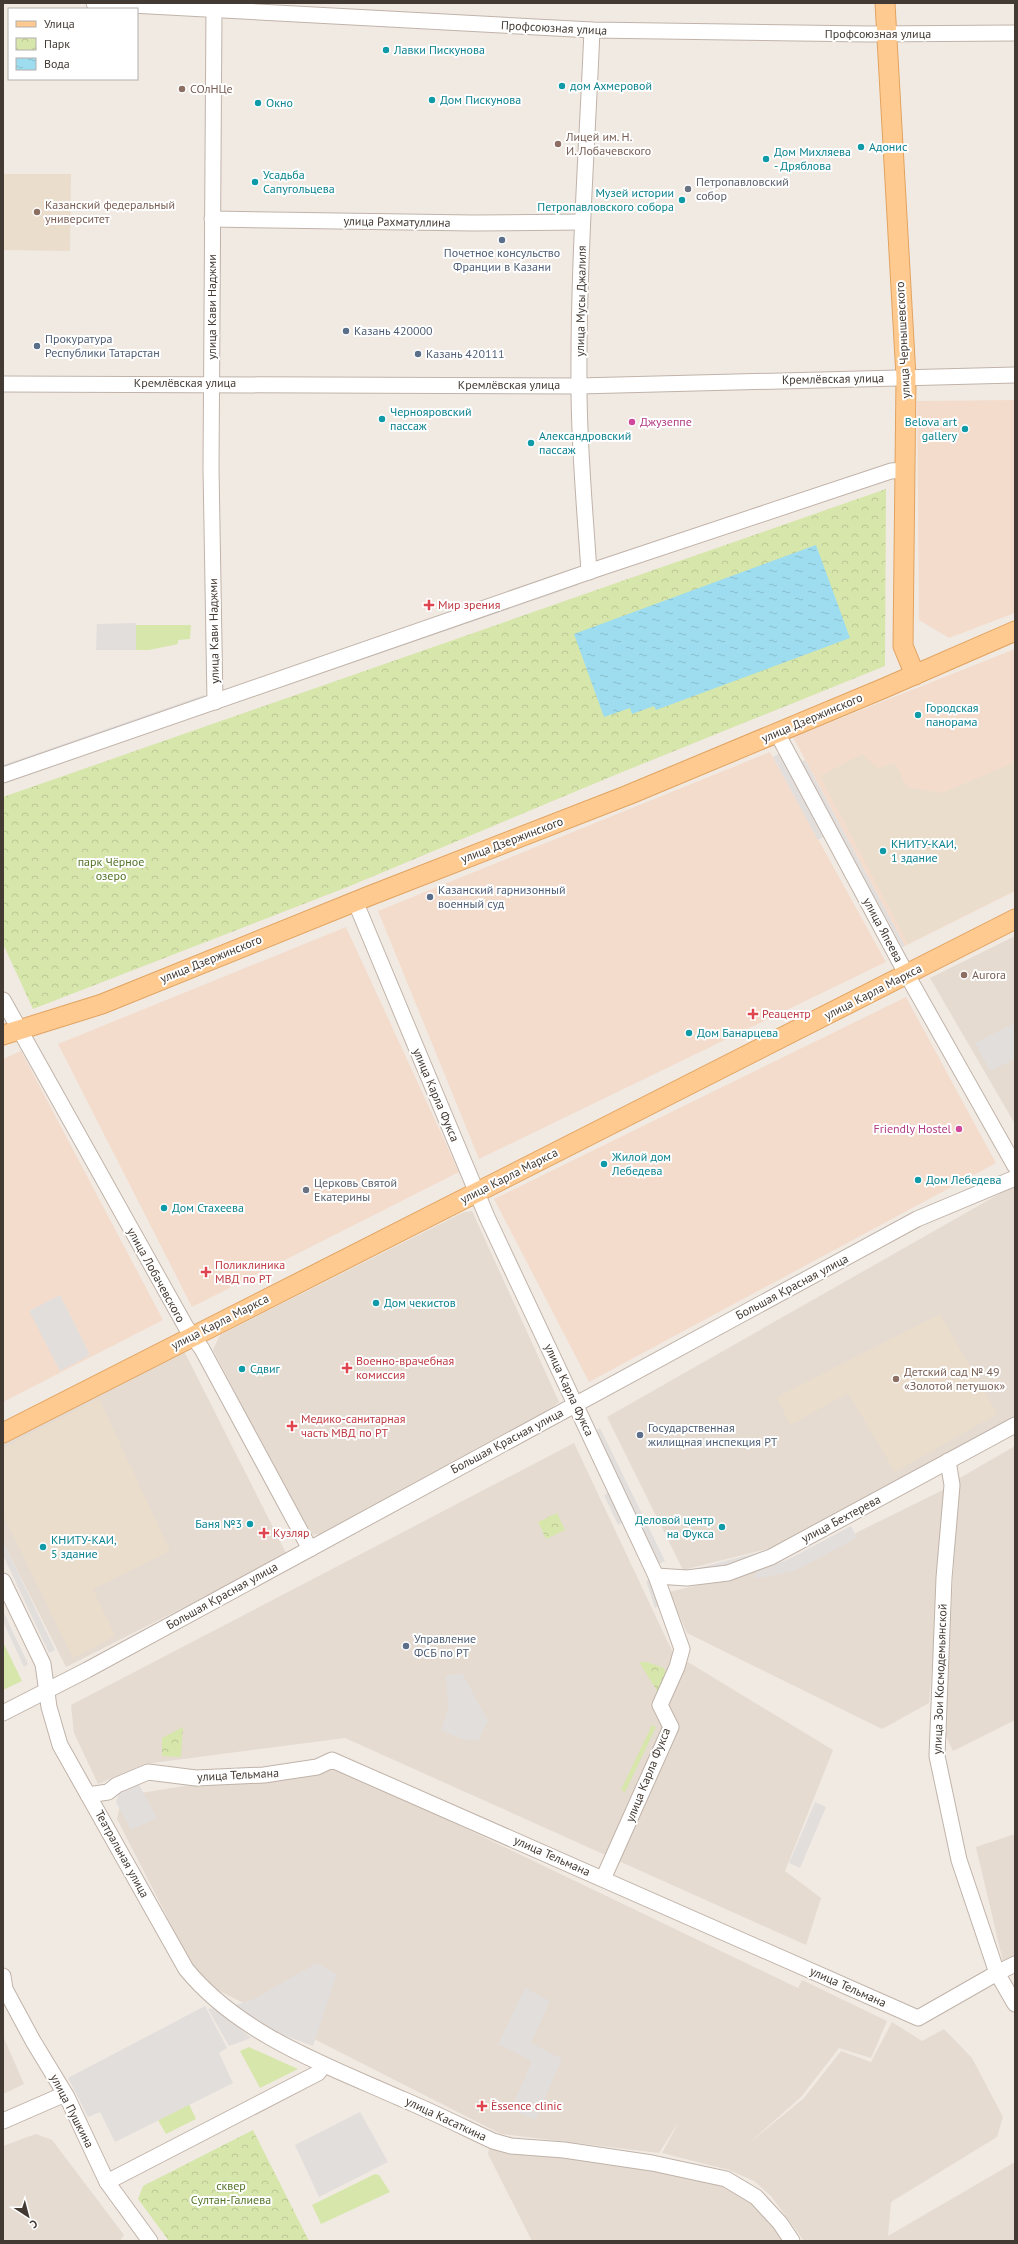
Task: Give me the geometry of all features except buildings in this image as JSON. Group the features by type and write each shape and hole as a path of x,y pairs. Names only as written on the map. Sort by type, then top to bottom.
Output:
{"main road":[{"name":"улица Чернышевского","path":"885,3 906,377 904,646 915,675"},
{"name":"улица Дзержинского","path":"11,1033 102,1004 355,902 628,795 915,675 1015,631"},
{"name":"улица Карла Маркса","path":"905,970 1015,909"},
{"name":"улица Карла Маркса","path":"3,1419 189,1331 905,970 1015,919"},
{"name":"улица Карла Маркса","path":"3,1433 189,1331"}],"street":[{"name":"Профсоюзная улица","path":"94,3 214,8 592,30 886,34 1015,33"},
{"name":"улица Кави Наджми","path":"214,8 212,383 215,702"},
{"name":"улица Мусы Джалиля","path":"590,572 581,453 578,386 582,222 592,30"},
{"name":"улица Рахматуллина","path":"212,219 466,223 582,222"},
{"name":"Кремлёвская улица","path":"3,384 212,383 578,386 1015,375"},
{"path":"3,775 590,572 891,471 905,470"},
{"name":"улица Япеева","path":"777,733 905,970 1015,1166"},
{"name":"улица Карла Фукса","path":"355,902 474,1187 532,1314 576,1404 656,1576 682,1649 677,1667 660,1705 671,1727 603,1879"},
{"name":"улица Лобачевского","path":"3,1000 11,1033 189,1331 310,1549"},
{"name":"Большая Красная улица","path":"3,1713 47,1691 310,1549 917,1219 1015,1178"},
{"name":"улица Бехтерева","path":"656,1576 687,1578 728,1573 771,1557 1015,1426"},
{"name":"улица Зои Космодемьянской","path":"948,1461 952,1485 944,1578 937,1756 959,1860 996,1973 1015,2004"},
{"name":"Театральная улица","path":"3,1581 43,1664 49,1707 60,1745 186,1969 205,1990 246,2023 324,2065"},
{"name":"улица Тельмана","path":"88,1795 108,1792 117,1785 148,1772 196,1778 264,1775 317,1767 332,1760 918,2018 996,1973"},
{"path":"996,1973 1015,1964"},
{"name":"улица Пушкина","path":"3,1976 5,1990 65,2094 107,2182 150,2241"},
{"path":"107,2182 318,2073 324,2065"},
{"name":"улица Касаткина","path":"324,2065 493,2141 511,2146 564,2150 652,2163 726,2179 756,2197 780,2223 792,2241"},
{"path":"3,2121 65,2094"}],"shaded area":[{"name":"Казанский федеральный университет","path":"3,174 71,174 70,251 3,250"},
{"path":"1015,400 1015,613 949,638 919,620 917,401"},
{"path":"577,581 579,585 242,701 241,696"},
{"path":"136,623 136,650 96,650 97,624"},
{"path":"1015,649 1015,891 905,946 793,737"},
{"path":"204,695 206,703 3,773 3,765"},
{"path":"173,720 174,724 3,784 3,780"},
{"path":"770,752 886,962 479,1159 378,911"},
{"path":"780,753 825,836 818,840 773,757"},
{"path":"862,754 878,768 895,763 907,787 942,793 1015,762 1015,890 908,944 820,776"},
{"path":"805,760 905,946 902,947 801,762"},
{"path":"346,927 459,1172 192,1307 58,1044"},
{"path":"1015,936 1015,1124 930,978"},
{"path":"906,997 996,1163 589,1382 494,1199"},
{"path":"1015,1023 1015,1059 990,1071 975,1043"},
{"path":"21,1051 163,1320 3,1402 3,1059"},
{"path":"1015,1185 1015,1419 779,1546 683,1570 607,1417"},
{"path":"472,1211 559,1402 550,1409 321,1534 310,1535 213,1350 220,1335 464,1212"},
{"path":"60,1295 90,1355 60,1371 29,1311"},
{"name":"Детский сад № 49 «Золотой петушок»","path":"940,1314 997,1414 895,1472 848,1393 790,1425 777,1397"},
{"path":"184,1351 287,1555 66,1667 3,1542 3,1443"},
{"path":"99,1398 170,1551 93,1589 115,1636 73,1658 3,1515 3,1449"},
{"path":"1015,1415 1015,1425 769,1555 688,1574 686,1571 768,1550"},
{"path":"600,1428 665,1561 655,1566 593,1432"},
{"path":"574,1443 673,1653 833,1750 785,1871 821,1898 806,1945 345,1738 145,1764 98,1784 74,1733 71,1705"},
{"path":"1015,1446 1015,1720 953,1751 945,1734 958,1479"},
{"path":"947,1488 929,1703 882,1729 687,1633 669,1592 797,1562"},
{"path":"614,1490 628,1519 618,1525 604,1495"},
{"path":"851,1526 857,1538 794,1571 754,1579 755,1572 789,1559"},
{"path":"3,1541 55,1650 49,1653 3,1555"},
{"path":"655,1577 664,1604 655,1608 646,1581"},
{"path":"3,1611 28,1664 24,1667 3,1621"},
{"path":"462,1673 488,1721 478,1741 465,1740 441,1731 448,1708 446,1676"},
{"path":"329,1763 798,1988 802,1980 887,2021 871,2058 839,2048 801,2097 748,2144 804,2098 841,2051 871,2062 892,2022 922,2041 944,2029 972,2058 1003,2117 997,2137 891,2202 888,2236 1015,2162 1015,2241 804,2241 771,2196 754,2181 729,2170 662,2153 680,2120 659,2153 501,2134 200,1981 117,1819 122,1796"},
{"path":"137,1781 157,1818 131,1830 116,1802 120,1790"},
{"path":"815,1802 826,1807 800,1868 789,1863"},
{"path":"1015,1834 1015,1956 1003,1962 976,1847"},
{"path":"317,1963 337,1974 313,2046 281,2034 232,2006 252,2000"},
{"path":"525,1988 550,2001 531,2043 562,2059 535,2120 511,2109 531,2063 530,2060 498,2044"},
{"path":"205,2006 227,2048 219,2053 233,2083 115,2142 100,2112 88,2117 68,2078"},
{"path":"216,2008 251,2038 229,2046 208,2009"},
{"path":"3,2036 24,2084 3,2094"},
{"path":"360,2112 388,2162 319,2197 295,2145"},
{"path":"36,2134 52,2140 124,2235 120,2241 3,2241 3,2146"},
{"path":"489,2147 673,2172 714,2183 741,2195 761,2210 783,2241 532,2241 488,2154"}],"green space":[{"name":"парк Чёрное озеро","path":"886,489 885,666 615,775 350,886 33,1009 3,944 3,797"},
{"path":"136,625 191,625 190,639 178,640 178,644 149,650 136,650"},
{"path":"557,1513 565,1530 546,1539 538,1522"},
{"path":"3,1642 22,1681 3,1690"},
{"path":"639,1662 647,1662 664,1668 666,1673 659,1694"},
{"path":"652,1725 656,1727 625,1792 621,1790"},
{"path":"183,1727 181,1757 162,1756 162,1738"},
{"path":"249,2047 298,2069 260,2088 240,2051"},
{"path":"189,2104 196,2119 166,2134 158,2120"},
{"name":"сквер Султан-Галиева","path":"253,2130 309,2241 169,2241 138,2199 143,2186"},
{"path":"375,2174 379,2175 390,2192 321,2224 312,2205"}],"water":[{"path":"816,545 850,638 656,710 654,706 632,714 630,708 604,717 574,634"}],"place":[{"name":"Лавки Пискунова","path":"386,50"},
{"name":"дом Ахмеровой","path":"562,86"},
{"name":"СОлНЦе","path":"182,89"},
{"name":"Дом Пискунова","path":"432,100"},
{"name":"Окно","path":"258,103"},
{"name":"Лицей им. Н. И. Лобачевского","path":"558,144"},
{"name":"Адонис","path":"861,147"},
{"name":"Дом Михляева - Дряблова","path":"766,159"},
{"name":"Усадьба Сапугольцева","path":"255,182"},
{"name":"Петропавловский собор","path":"688,189"},
{"name":"Музей истории Петропавловского собора","path":"682,200"},
{"name":"Казанский федеральный университет","path":"37,212"},
{"name":"Почетное консульство Франции в Казани","path":"502,240"},
{"name":"Казань 420000","path":"346,331"},
{"name":"Прокуратура Республики Татарстан","path":"37,346"},
{"name":"Казань 420111","path":"418,354"},
{"name":"Чернояровский пассаж","path":"382,419"},
{"name":"Джузеппе","path":"632,422"},
{"name":"Belova art gallery","path":"965,429"},
{"name":"Александровский пассаж","path":"531,443"},
{"name":"Мир зрения","path":"429,605"},
{"name":"Городская панорама","path":"918,715"},
{"name":"КНИТУ-КАИ, 1 здание","path":"883,851"},
{"name":"Казанский гарнизонный военный суд","path":"430,897"},
{"name":"Aurora","path":"964,975"},
{"name":"Реацентр","path":"753,1014"},
{"name":"Дом Банарцева","path":"689,1033"},
{"name":"Friendly Hostel","path":"959,1129"},
{"name":"Жилой дом Лебедева","path":"604,1164"},
{"name":"Дом Лебедева","path":"918,1180"},
{"name":"Церковь Святой Екатерины","path":"306,1190"},
{"name":"Дом Стахеева","path":"164,1208"},
{"name":"Поликлиника МВД по РТ","path":"206,1272"},
{"name":"Дом чекистов","path":"376,1303"},
{"name":"Военно-врачебная комиссия","path":"347,1368"},
{"name":"Сдвиг","path":"242,1369"},
{"name":"Детский сад № 49 «Золотой петушок»","path":"896,1379"},
{"name":"Медико-санитарная часть МВД по РТ","path":"292,1426"},
{"name":"Государственная жилищная инспекция РТ","path":"640,1435"},
{"name":"Баня №3","path":"250,1524"},
{"name":"Деловой центр на Фукса","path":"722,1527"},
{"name":"Кузляр","path":"264,1533"},
{"name":"КНИТУ-КАИ, 5 здание","path":"43,1547"},
{"name":"Управление ФСБ по РТ","path":"406,1646"},
{"name":"Èssence clinic","path":"482,2106"}]}
